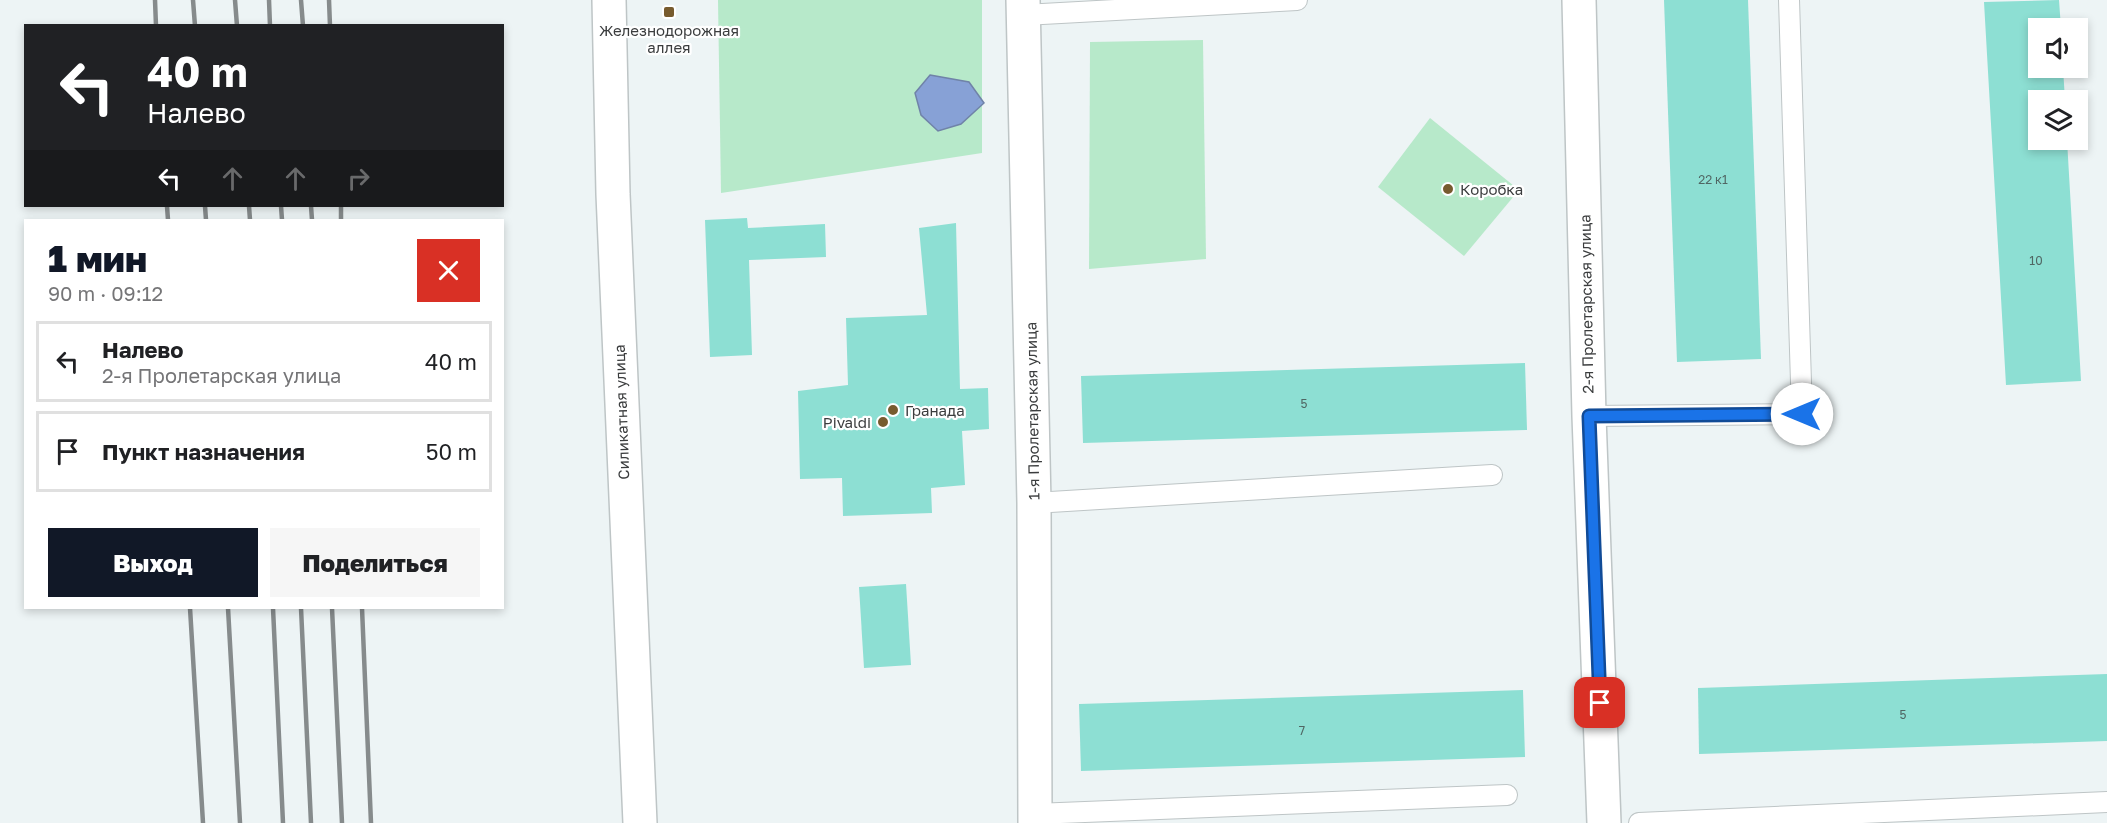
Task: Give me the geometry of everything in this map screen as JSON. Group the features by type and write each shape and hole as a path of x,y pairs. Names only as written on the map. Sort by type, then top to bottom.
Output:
{"street":[{"name":"Силикатная улица","path":"609,0 612,194 640,823"},
{"name":"2-я Пролетарская улица","path":"1579,0 1589,416 1604,823"},
{"name":"1-я Пролетарская улица","path":"1024,8 1034,503 1035,818"}],"lane":[{"path":"1024,8 1297,0"},
{"path":"1589,416 1802,414 1789,0"},
{"path":"1034,503 1492,475"},
{"path":"1035,818 1507,795"},
{"path":"1639,823 2107,802"}],"green space":[{"path":"718,0 982,0 982,153 721,193"},
{"path":"1203,40 1206,259 1089,269 1090,42"},
{"name":"Коробка","path":"1430,118 1519,190 1464,256 1378,187"}],"water":[{"path":"930,75 969,82 984,103 961,124 938,131 921,115 915,93"}],"building":[{"path":"1664,0 1748,0 1761,359 1677,362"},
{"path":"2059,0 2060,18 2028,18 2028,78 2064,78 2064,90 2028,90 2028,150 2068,150 2081,381 2006,385 1984,2"},
{"path":"747,218 748,228 825,224 826,257 749,260 752,355 710,357 705,220"},
{"name":"Гранада","path":"956,223 960,389 988,388 989,429 962,431 965,485 931,488 932,513 843,516 842,478 800,479 798,391 848,385 846,318 927,315 919,228"},
{"path":"1525,363 1527,430 1083,443 1081,376"},
{"path":"906,584 911,665 864,668 859,587"},
{"path":"2107,674 2107,741 1699,754 1698,688"},
{"path":"1523,690 1525,757 1081,771 1079,704"}],"railway":[{"path":"155,0 156,24"},
{"path":"193,0 195,24"},
{"path":"235,0 237,24"},
{"path":"269,0 270,24"},
{"path":"301,0 303,24"},
{"path":"329,0 330,24"},
{"path":"167,207 168,219"},
{"path":"205,207 206,219"},
{"path":"249,207 250,219"},
{"path":"281,207 282,219"},
{"path":"311,207 312,219"},
{"path":"341,207 341,219"},
{"path":"190,609 203,823"},
{"path":"228,609 240,823"},
{"path":"273,609 283,823"},
{"path":"301,609 311,823"},
{"path":"332,609 342,823"},
{"path":"362,609 371,823"}],"place":[{"name":"Железнодорожная аллея","path":"669,12"},
{"name":"Коробка","path":"1448,189"},
{"name":"Гранада","path":"893,410"},
{"name":"Pivaldi","path":"883,422"}],"route":[{"path":"1600,703 1589,416 1802,414"}]}
